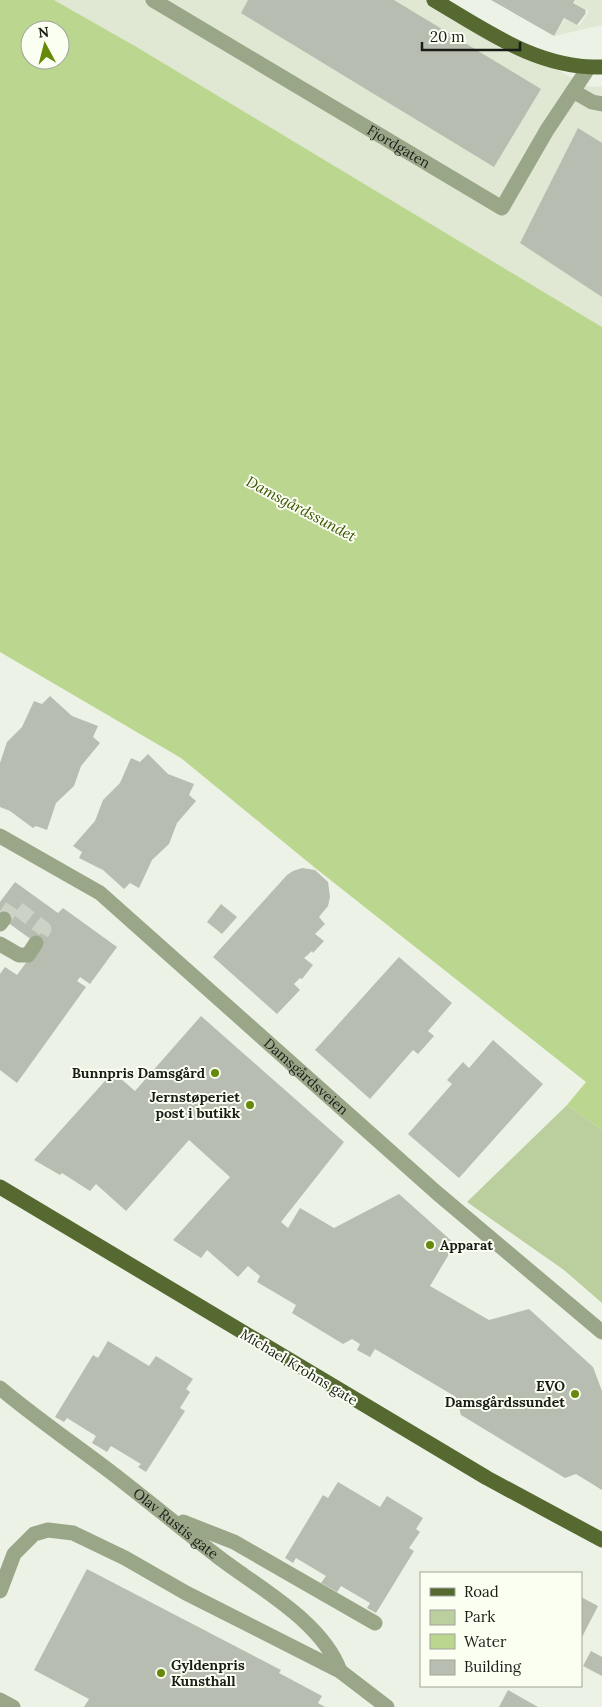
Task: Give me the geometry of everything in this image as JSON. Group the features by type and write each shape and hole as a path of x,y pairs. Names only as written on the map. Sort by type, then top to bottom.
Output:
{"main road":[{"path":"434,0 513,46 557,64 596,67"},
{"name":"Michael Krohns gate","path":"0,1187 487,1478 602,1540"}],"street":[{"name":"Fjordgaten","path":"152,0 175,5 502,208 547,130 573,91 596,67"},
{"path":"573,91 592,102 602,104"},
{"name":"Damsgårdsveien","path":"0,836 100,893 437,1193 602,1332"},
{"path":"0,944 19,955 28,955 36,943"},
{"name":"Olav Rustis gate","path":"0,1388 302,1620 335,1658 340,1671"},
{"path":"168,1516 234,1542 375,1623"},
{"name":"Olav Rustis gate","path":"0,1591 14,1554 34,1534 48,1530 73,1533 125,1558 186,1593 340,1671 387,1707"},
{"path":"0,1700 13,1707"}],"shaded area":[{"path":"54,0 434,0 586,86 602,87 602,327 135,46"},
{"path":"576,0 602,0 602,25 554,36 565,19 579,26 589,11 574,3"}],"green space":[{"path":"567,1105 602,1130 602,1303 564,1270 467,1202"}],"water":[{"name":"Damsgårdssundet","path":"0,0 54,0 135,46 602,327 602,1130 567,1105 586,1082 314,867 181,758 0,652"}],"building":[{"path":"248,0 394,0 541,89 494,167 241,13"},
{"path":"491,0 575,0 573,3 586,10 586,13 577,25 564,18 554,36"},
{"path":"578,128 602,143 602,297 520,243"},
{"path":"50,696 72,716 98,726 93,737 100,743 81,766 74,786 56,803 47,830 36,826 33,828 10,811 0,807 0,763 7,742 22,727 34,701 42,704"},
{"path":"148,754 168,774 194,784 189,795 196,801 177,823 169,844 152,860 139,888 130,883 124,889 103,870 79,858 82,852 73,846 95,821 103,800 120,783 131,758 140,762"},
{"path":"302,868 315,870 328,882 330,897 328,906 319,917 325,924 315,934 324,941 313,953 312,951 304,958 313,965 302,979 300,978 294,984 300,990 277,1014 213,957 287,875"},
{"path":"15,882 58,913 63,908 117,947 90,984 80,977 77,981 86,987 17,1083 0,1070 0,974 5,967 17,975 39,945 0,917 0,902"},
{"path":"221,904 237,917 222,934 207,922"},
{"path":"399,957 452,1003 428,1031 434,1036 418,1054 413,1050 370,1099 315,1050"},
{"path":"201,1016 344,1142 281,1222 288,1228 300,1208 334,1228 399,1194 455,1244 430,1286 489,1320 529,1309 593,1367 602,1391 602,1490 576,1474 565,1478 461,1415 456,1397 375,1349 370,1357 357,1350 360,1344 352,1339 343,1344 292,1313 296,1305 257,1282 260,1276 248,1266 238,1277 207,1250 201,1258 173,1240 230,1177 189,1140 126,1211 96,1184 90,1191 62,1173 60,1175 34,1160 113,1072 135,1091"},
{"path":"493,1040 543,1084 459,1178 408,1134 452,1084 447,1080 463,1062 469,1068"},
{"path":"108,1341 149,1366 156,1356 193,1379 186,1389 190,1392 180,1408 185,1411 146,1472 138,1467 141,1464 111,1446 107,1452 92,1443 96,1436 67,1418 64,1422 55,1417 93,1355 98,1358"},
{"path":"338,1482 380,1507 387,1496 423,1518 416,1529 420,1532 409,1548 414,1551 376,1613 367,1608 370,1603 341,1586 337,1592 321,1583 326,1576 296,1558 293,1563 285,1558 323,1495 328,1498"},
{"path":"87,1569 281,1670 279,1673 322,1696 318,1703 325,1707 84,1707 89,1699 34,1670"},
{"path":"582,1598 598,1606 582,1637"},
{"path":"591,1651 602,1657 602,1676 583,1666"},
{"path":"508,1690 538,1707 499,1707"}],"tunnel":[{"path":"4,919 13,905 44,929 36,943"}],"place":[{"name":"Bunnpris Damsgård","path":"215,1073"},
{"name":"Jernstøperiet post i butikk","path":"250,1105"},
{"name":"Apparat","path":"430,1245"},
{"name":"EVO Damsgårdssundet","path":"575,1394"},
{"name":"Gyldenpris Kunsthall","path":"161,1673"}]}
